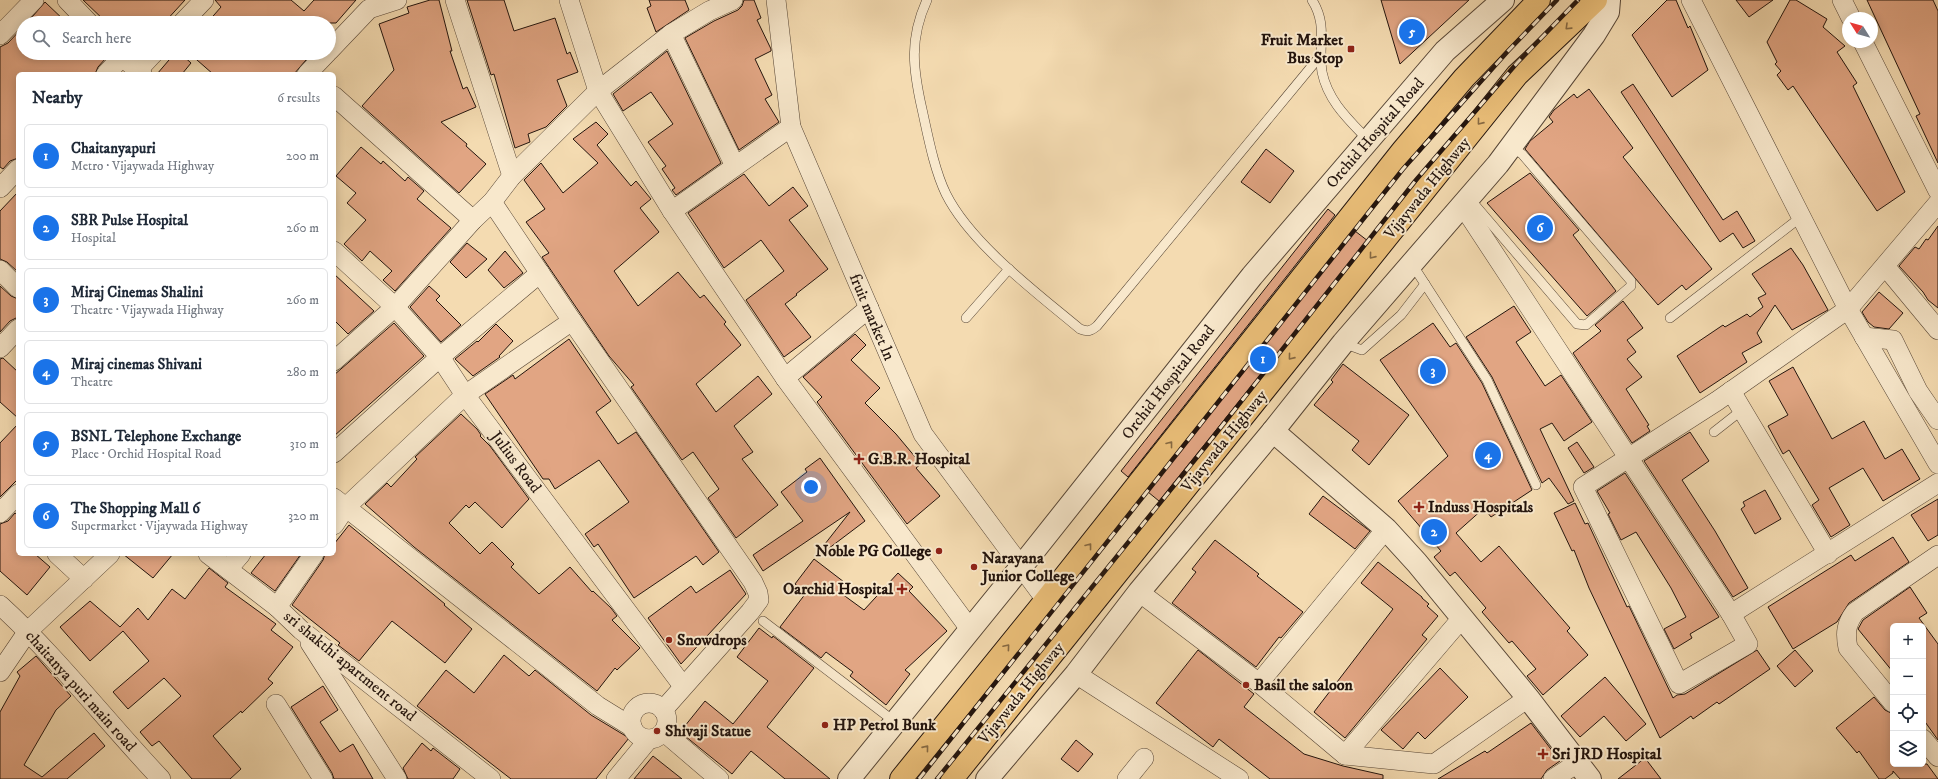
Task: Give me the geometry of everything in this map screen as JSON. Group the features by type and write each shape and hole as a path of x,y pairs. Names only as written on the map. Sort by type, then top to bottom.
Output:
{"highway":[{"path":"901,779 1046,600 1403,150 1464,78 1539,0"},
{"name":"Vijaywada Highway","path":"952,779 1517,75 1596,0"}],"street":[{"path":"18,16 34,0"},
{"path":"67,0 82,16"},
{"path":"189,16 204,0"},
{"path":"336,44 369,9 396,0"},
{"path":"455,0 512,176"},
{"path":"569,0 598,91 672,211 785,378 970,629"},
{"path":"336,359 395,307 473,220 492,202 512,176 598,91 707,5 733,0"},
{"name":"fruit market ln","path":"776,0 790,127 924,434 1046,600"},
{"name":"Orchid Hospital Road","path":"849,779 1021,567 1252,276 1444,51 1503,0"},
{"path":"986,779 1076,674 1140,592 1273,431 1352,346 1412,264 1518,153 1608,12 1609,0"},
{"path":"1691,0 1848,309 1938,464"},
{"path":"1842,0 1848,12"},
{"path":"0,35 16,19"},
{"path":"671,34 735,166"},
{"path":"1866,48 1938,191"},
{"path":"107,72 116,60"},
{"path":"126,60 140,72 149,60"},
{"path":"310,72 321,60"},
{"path":"336,98 473,220"},
{"path":"672,211 790,127"},
{"path":"0,188 16,171"},
{"path":"492,202 572,321 753,582 758,593 759,600 756,616 683,686 663,710"},
{"path":"1469,204 1629,459 1731,614 1748,644 1679,684 1584,487 1629,459 1731,391 1848,309 1938,203"},
{"name":"Julius Road","path":"336,253 395,307 440,357 466,395 683,686"},
{"path":"1885,266 1938,330"},
{"path":"0,270 16,286"},
{"path":"336,452 440,357 540,273"},
{"path":"785,378 868,308"},
{"path":"336,518 340,503 466,395 572,321"},
{"path":"0,348 16,331"},
{"path":"1864,337 1893,340 1918,391 1938,420"},
{"path":"1731,391 1828,554"},
{"path":"1273,431 1386,528 1417,563 1528,698 1584,770 1553,779"},
{"path":"1731,614 1938,483"},
{"path":"0,513 16,496"},
{"path":"340,503 598,706 632,727 640,737 656,736 719,779"},
{"path":"1259,683 1386,528"},
{"path":"1890,699 1848,648 1846,638 1849,620 1855,612 1938,555"},
{"path":"59,556 84,579"},
{"path":"0,672 28,631 108,556"},
{"name":"sri shakthi apartment road","path":"210,556 277,607 301,630 491,779"},
{"path":"228,570 239,556"},
{"path":"277,607 313,556"},
{"path":"1140,592 1259,683 1345,755 1434,764 1528,698"},
{"name":"chaitanya puri main road","path":"0,605 28,631 119,735 160,779"},
{"path":"1345,755 1462,618"},
{"path":"301,630 398,779"},
{"path":"1076,674 1239,779"},
{"path":"276,704 323,779"},
{"path":"616,779 656,736 667,718 663,710 653,704 639,707 633,715 632,727"},
{"path":"1926,743 1938,757"},
{"path":"1127,779 1144,758"}],"lane":[{"path":"927,0 921,13 915,38 913,60 916,83 927,133 946,193 955,209 988,248 1009,269 1080,329 1091,331 1102,320 1321,55"},
{"path":"1312,0 1321,18 1321,55 1325,84 1333,101 1368,140"},
{"path":"1469,204 1577,324 1586,325 1631,286 1631,281 1518,153"},
{"path":"1670,318 1801,217"},
{"path":"1412,264 1487,380 1536,485"},
{"path":"966,318 1009,269"},
{"path":"1352,346 1401,315 1425,284"},
{"path":"1714,432 1742,410"},
{"path":"756,616 895,722"}],"building":[{"path":"83,0 185,0 170,16 100,16"},
{"path":"215,0 291,0 304,11 314,0 356,0 336,23 336,16 213,16 221,7"},
{"path":"430,0 439,0 452,51 450,51 463,89 467,87 476,107 441,122 467,144 466,146 486,164 459,193 362,106 394,70 379,24 409,13 407,7"},
{"path":"467,0 504,0 514,31 555,18 567,54 570,52 578,72 557,80 567,106 546,127 528,134 530,142 515,148 494,74 491,75"},
{"path":"649,0 685,0 689,10 656,32 647,8 651,6"},
{"path":"744,0 754,0 761,18 757,20 771,49 771,51 755,59 772,95 765,99 779,122 739,150 685,38 714,21 738,10 742,6"},
{"path":"1381,0 1469,0 1400,64"},
{"path":"1667,0 1676,0 1688,28 1690,26 1708,70 1672,97 1632,35"},
{"path":"1736,0 1773,0 1749,17"},
{"path":"1790,0 1796,0 1827,19 1823,27 1842,43 1842,48 1837,52 1857,83 1853,86 1905,192 1877,211 1793,86 1788,90 1777,75 1781,71 1775,64 1777,62 1767,42"},
{"path":"1867,0 1933,0 1938,11 1938,163 1916,116 1920,114 1878,24 1878,12 1873,12"},
{"path":"45,2 60,16 33,16"},
{"path":"16,34 16,60 104,60 96,72 16,72 16,159 10,161 3,169 0,167 0,47 8,43"},
{"path":"667,51 721,163 676,195 672,190 675,188 662,169 666,166 648,142 673,124 651,92 623,111 613,94"},
{"path":"169,60 188,60 191,63 184,72 159,72"},
{"path":"197,60 306,60 296,72 211,72"},
{"path":"1633,84 1723,220 1737,211 1755,241 1743,248 1733,233 1720,242 1621,92"},
{"path":"1589,89 1633,148 1623,157 1712,269 1686,290 1682,285 1658,305 1525,149 1530,141 1553,122 1549,117 1554,110 1574,94 1577,98"},
{"path":"596,122 608,134 597,145 631,186 636,181 651,199 640,208 659,232 614,271 638,306 678,272 700,298 704,295 726,322 724,324 741,345 696,384 716,412 758,376 772,394 734,426 753,452 742,459 778,505 736,538 708,498 719,489 693,452 682,460 631,387 634,385 609,356 542,257 549,253 526,222 545,209 524,180 541,163 563,193 598,163 573,139"},
{"path":"361,147 381,164 383,161 405,181 408,177 424,191 417,199 451,228 395,291 383,280 392,271 370,251 362,261 344,244 366,220 347,203 356,193 336,176"},
{"path":"1266,149 1294,171 1270,203 1241,182"},
{"path":"1530,173 1579,230 1573,235 1616,291 1587,316 1487,203"},
{"path":"744,174 769,206 793,187 808,206 789,220 828,269 785,304 811,337 784,357 746,300 784,271 761,240 724,268 688,213"},
{"path":"16,194 16,270 7,262 0,259 0,211"},
{"path":"1328,209 1335,215 1128,477 1121,471"},
{"path":"1938,226 1938,308 1928,300 1923,292 1899,266 1915,247 1919,249 1926,239 1928,240"},
{"path":"1355,231 1368,241 1159,501 1148,492"},
{"path":"467,243 487,259 466,278 450,262"},
{"path":"1791,248 1803,265 1828,310 1792,330 1775,305 1757,333 1762,342 1742,353 1747,362 1700,393 1677,356 1723,325 1725,327 1747,314 1750,317 1763,307 1758,298 1766,294 1752,274"},
{"path":"505,251 523,273 504,288 488,270"},
{"path":"336,276 374,311 348,334 336,322"},
{"path":"0,286 11,296 16,298 16,318 10,321 0,332"},
{"path":"429,286 440,296 436,300 461,325 441,342 410,307"},
{"path":"1879,292 1903,313 1889,329 1874,327 1868,322 1862,312"},
{"path":"1623,301 1643,328 1627,340 1636,352 1627,359 1642,377 1626,389 1649,425 1647,426 1650,431 1632,443 1573,353 1601,331 1595,325"},
{"path":"1514,306 1531,332 1516,342 1545,386 1561,375 1592,422 1564,441 1552,423 1540,429 1574,501 1568,504 1549,478 1542,483 1492,377 1466,337"},
{"path":"394,323 424,356 336,434 336,373"},
{"path":"1433,323 1450,347 1456,343 1482,383 1532,490 1491,517 1484,508 1456,533 1481,562 1499,546 1570,628 1567,631 1588,655 1543,695 1527,676 1536,669 1512,641 1509,643 1482,612 1486,608 1455,572 1450,576 1434,557 1441,551 1398,501 1448,456 1380,360"},
{"path":"496,324 513,341 499,356 500,357 473,376 455,359 477,341 478,342"},
{"path":"855,334 866,345 851,360 880,388 865,403 896,434 921,464 916,468 940,496 907,524 817,402 822,397 803,377"},
{"path":"569,339 611,401 596,412 618,444 636,432 719,552 703,565 696,556 634,598 598,544 594,547 585,534 629,502 599,460 555,489 549,479 543,479 485,394 513,375 515,379"},
{"path":"3,358 16,370 16,416 0,402 0,359"},
{"path":"1343,364 1409,415 1369,465 1352,450 1359,441 1314,405 1333,382 1331,380"},
{"path":"1793,367 1832,439 1864,421 1885,459 1902,449 1920,479 1883,501 1863,468 1829,488 1850,525 1831,537 1812,505 1819,500 1789,450 1783,454 1768,426 1788,415 1769,381"},
{"path":"461,414 477,429 481,435 480,436 490,446 529,499 502,528 475,502 469,508 466,505 449,523 480,554 492,542 514,564 511,567 539,594 570,567 592,592 593,591 611,608 617,616 612,620 640,648 617,670 615,668 597,691 414,547 365,504 387,483 391,487 417,459 415,457"},
{"path":"16,426 16,481 0,497 0,443"},
{"path":"1690,432 1709,461 1682,480 1715,531 1748,588 1733,597 1644,461"},
{"path":"1577,442 1594,467 1584,473 1568,448"},
{"path":"820,458 865,521 824,552 821,549 850,512 763,571 753,555 803,521 781,492 807,472 805,469"},
{"path":"1625,473 1719,617 1690,634 1692,638 1674,649 1664,629 1686,617 1671,588 1636,532 1621,540 1608,514 1610,513 1597,491"},
{"path":"1765,490 1781,519 1755,534 1741,509 1745,506 1743,502"},
{"path":"1323,496 1370,531 1355,549 1309,514"},
{"path":"1938,499 1938,535 1928,541 1911,515"},
{"path":"1575,503 1585,524 1588,523 1627,607 1629,606 1673,698 1677,695 1685,694 1757,650 1770,669 1719,704 1717,702 1693,719 1691,716 1660,738 1589,588 1574,550 1572,551 1554,513"},
{"path":"16,514 16,556 37,556 50,567 27,595 0,571 0,524 8,521"},
{"path":"349,525 445,604 444,605 472,629 445,663 392,621 359,661 338,645 340,643 292,605 324,556 336,556 336,541"},
{"path":"1893,537 1909,562 1849,603 1837,622 1793,649 1768,607 1851,555 1855,561"},
{"path":"1215,540 1259,574 1257,576 1303,612 1281,638 1279,637 1256,667 1172,603 1196,572 1192,569"},
{"path":"126,556 171,556 153,578"},
{"path":"264,556 300,556 275,591 251,573"},
{"path":"814,559 844,582 838,591 864,610 898,573 913,587 909,591 947,631 905,670 910,674 886,705 850,676 853,672 826,652 821,658 780,627 806,593 795,584"},
{"path":"1378,562 1422,597 1429,604 1427,606 1438,616 1422,635 1427,639 1345,738 1314,712 1393,609 1361,583"},
{"path":"209,568 228,583 225,587 276,624 271,630 293,647 268,679 273,683 242,713 241,711 213,736 241,769 230,779 192,779 159,741 152,746 140,732 181,696 164,678 128,709 113,692 149,661 123,631 90,661 60,627 90,601 120,627 138,608 148,620 172,589 185,599"},
{"path":"730,570 746,594 681,664 648,618 691,586 696,593"},
{"path":"1910,587 1927,613 1919,618 1923,623 1890,623 1890,668 1858,629 1863,620"},
{"path":"759,628 772,638 773,636 814,668 767,727 830,779 785,779 751,751 732,774 680,732 705,701 733,724 768,681 737,657"},
{"path":"1926,628 1938,644 1938,740 1926,723"},
{"path":"1198,650 1254,694 1244,707 1304,754 1343,766 1383,775 1383,779 1270,779 1219,739 1213,747 1156,703"},
{"path":"1795,650 1813,671 1795,687 1777,666"},
{"path":"504,655 529,676 535,670 591,715 629,738 596,779 511,779 417,706 446,670 474,693"},
{"path":"36,656 71,696 56,710 24,765 42,777 94,733 105,746 67,779 0,779 0,712 20,676 17,672"},
{"path":"1440,668 1468,697 1425,739 1418,732 1403,749 1381,730"},
{"path":"1605,677 1646,724 1626,741 1604,716 1580,737 1561,716"},
{"path":"323,686 338,710 320,722 340,752 353,744 373,779 334,779 332,773 291,707"},
{"path":"1874,697 1885,710 1890,712 1890,767 1926,767 1927,764 1938,779 1900,779 1893,771 1893,773 1885,779 1879,779 1859,751 1857,753 1836,728"},
{"path":"1531,723 1560,761 1547,770 1541,779 1438,779 1485,751 1487,753"},
{"path":"1076,740 1093,754 1078,772 1061,759"},
{"path":"422,743 431,751 433,748 460,769 453,779 408,779 403,768"},
{"path":"653,756 682,779 634,779"},
{"path":"1645,758 1661,779 1618,779"}],"railway":[{"path":"919,779 1403,169 1508,51 1557,0"},
{"path":"937,779 1206,446 1416,180 1517,63 1578,0"}],"place":[{"name":"BSNL Telephone Exchange","path":"1412,32"},
{"name":"Fruit Market Bus Stop","path":"1351,49"},
{"name":"The Shopping Mall 6","path":"1540,228"},
{"name":"Chaitanyapuri","path":"1263,359"},
{"name":"Miraj Cinemas Shalini","path":"1433,371"},
{"name":"Miraj cinemas Shivani","path":"1488,455"},
{"name":"G.B.R. Hospital","path":"859,459"},
{"name":"Induss Hospitals","path":"1419,507"},
{"name":"SBR Pulse Hospital","path":"1434,532"},
{"name":"Noble PG College","path":"939,551"},
{"name":"Narayana Junior College","path":"974,567"},
{"name":"Oarchid Hospital","path":"902,589"},
{"name":"Snowdrops","path":"669,640"},
{"name":"Basil the saloon","path":"1246,685"},
{"name":"HP Petrol Bunk","path":"825,725"},
{"name":"Shivaji Statue","path":"657,731"},
{"name":"Sri JRD Hospital","path":"1543,754"}]}
